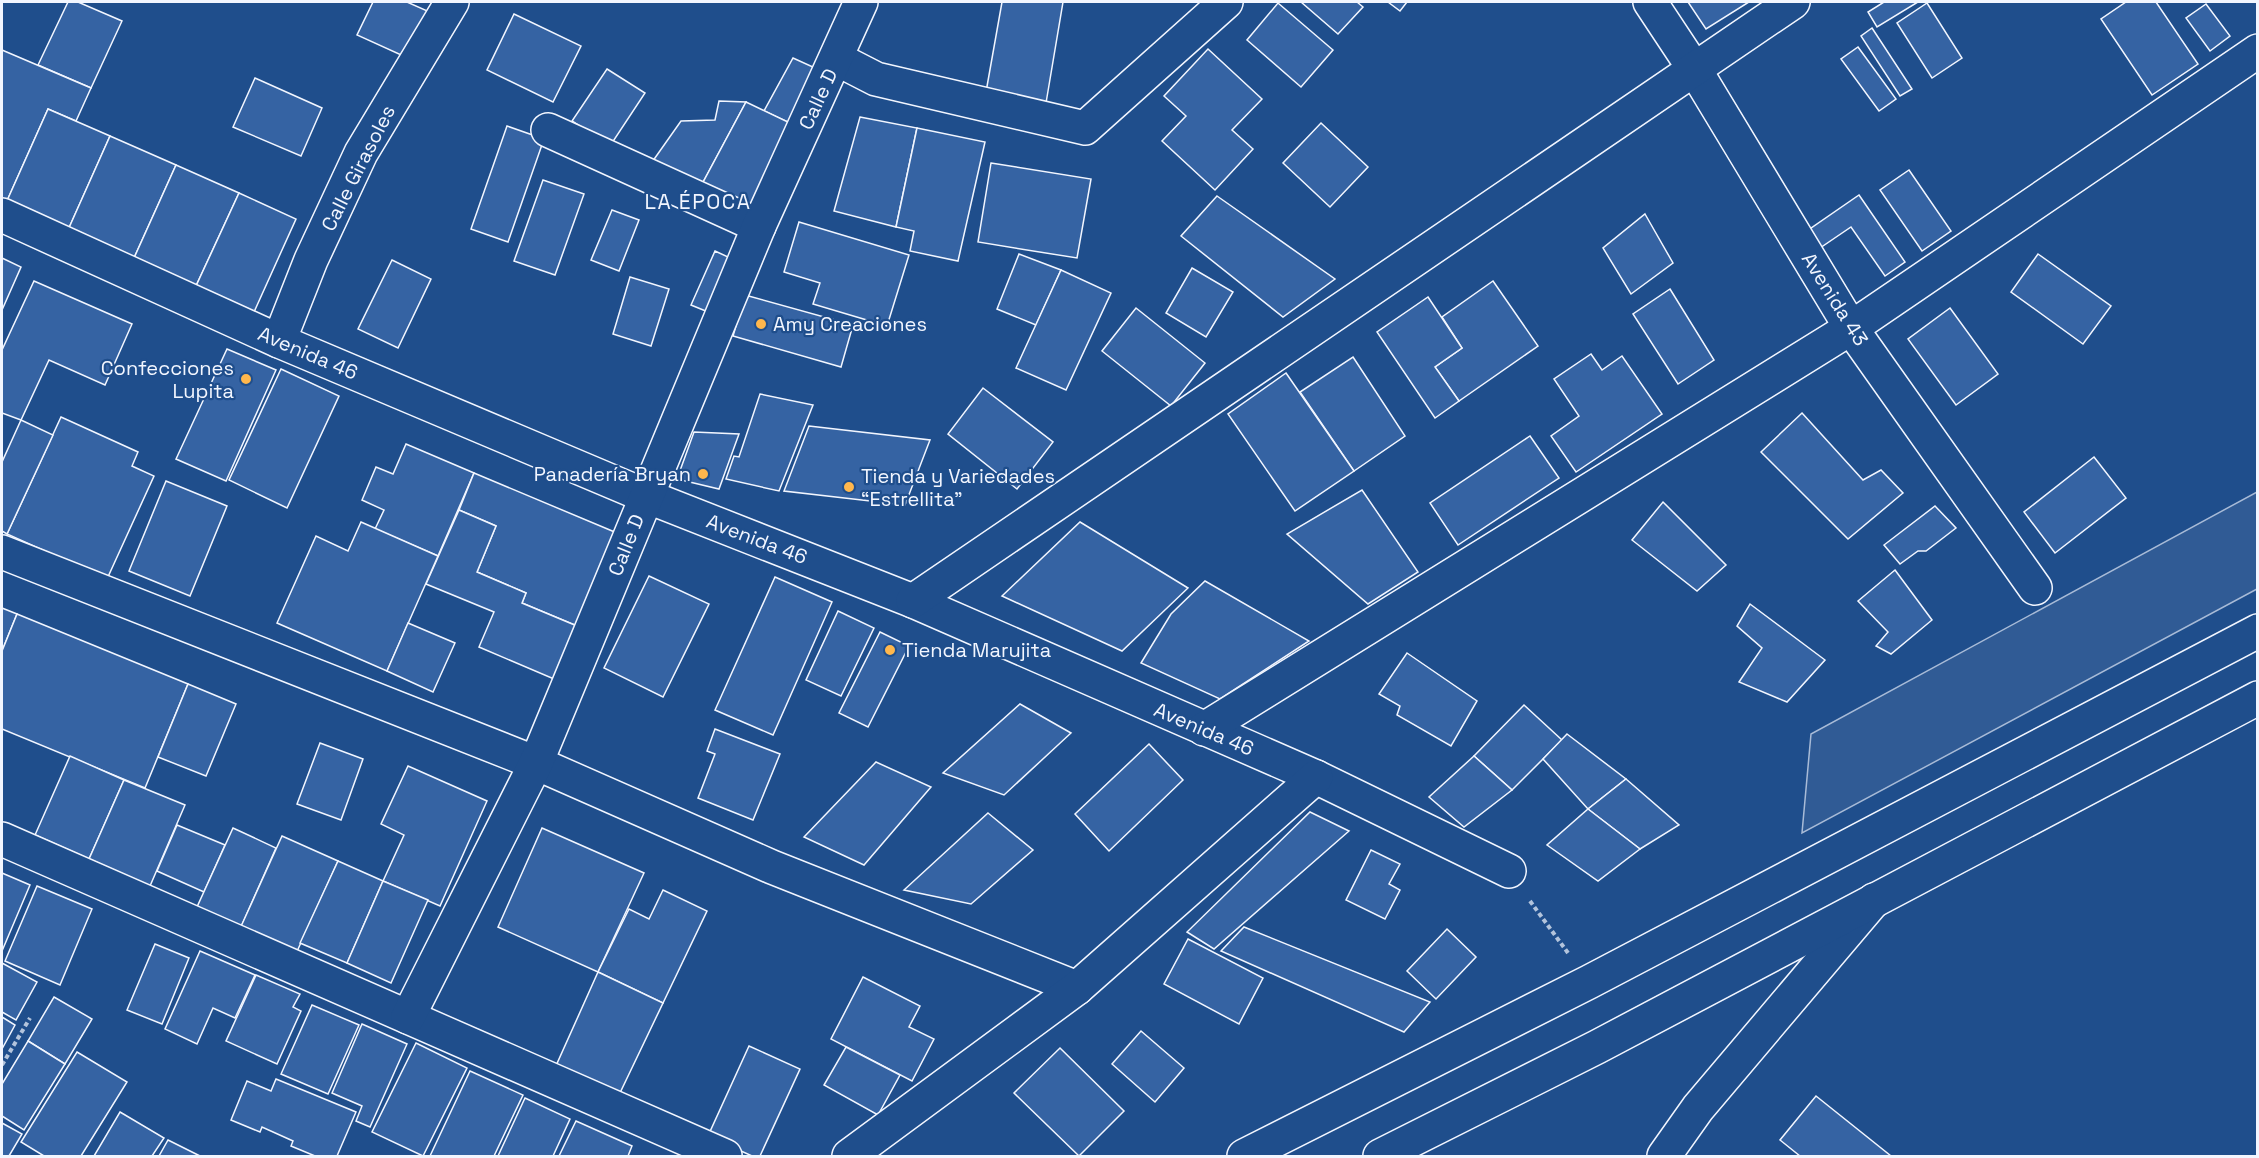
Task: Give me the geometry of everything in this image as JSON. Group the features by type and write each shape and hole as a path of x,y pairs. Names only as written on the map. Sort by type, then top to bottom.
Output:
{"street":[{"name":"Calle Girasoles","path":"279,341 310,260 361,153 452,2"},
{"name":"Calle D","path":"408,1017 536,763 759,226 861,2"},
{"path":"837,59 876,79 1085,128 1226,2"},
{"name":"Avenida 43","path":"1650,2 1695,70 1851,328 2035,588"},
{"path":"913,601 1793,2"},
{"path":"1204,729 1851,328 2258,51"},
{"path":"548,130 759,226"},
{"name":"Avenida 46","path":"2,215 279,341 646,496 913,601 1317,777 1509,871"},
{"path":"2,552 536,763 772,867 1077,988"},
{"path":"1244,1156 1589,982 2258,631"},
{"path":"1380,1156 1597,1047 2258,698"},
{"path":"849,1156 1077,988 1317,777"},
{"path":"2,839 725,1156"},
{"path":"1664,1156 1698,1108 1874,900"}],"path":[{"path":"1509,871 1589,982"},
{"path":"2,1065 30,1018"}],"shaded area":[{"path":"2257,492 2257,589 1802,833 1811,734"}],"building":[{"path":"68,2 78,2 122,21 91,88 38,65"},
{"path":"373,2 407,2 432,13 410,59 357,35"},
{"path":"1002,2 1063,2 1046,103 986,92"},
{"path":"1301,2 1357,2 1363,7 1338,34"},
{"path":"1388,2 1407,2 1400,11"},
{"path":"1688,2 1749,2 1706,29"},
{"path":"1884,2 1918,2 1877,27 1868,12"},
{"path":"2126,2 2156,2 2198,64 2152,95 2101,19"},
{"path":"1278,3 1333,50 1301,87 1247,40"},
{"path":"1927,3 1962,58 1932,78 1897,23"},
{"path":"2206,4 2230,36 2210,51 2186,18"},
{"path":"514,14 581,46 553,102 487,70"},
{"path":"1872,28 1912,89 1900,96 1861,36"},
{"path":"1858,47 1896,99 1879,111 1841,59"},
{"path":"1208,49 1262,99 1232,130 1253,149 1215,190 1162,141 1186,116 1164,96"},
{"path":"2,50 91,88 76,121 48,109 6,203 2,201"},
{"path":"793,58 835,77 807,131 764,111"},
{"path":"607,69 645,93 610,146 572,121"},
{"path":"255,78 322,108 301,156 233,127"},
{"path":"719,101 746,102 701,186 650,165 681,121 715,120"},
{"path":"746,102 813,134 768,219 701,186"},
{"path":"48,109 110,136 68,230 6,203"},
{"path":"860,117 917,128 896,227 834,211"},
{"path":"1321,123 1368,167 1330,207 1283,163"},
{"path":"507,126 544,139 508,242 471,229"},
{"path":"917,128 985,142 958,261 910,251 914,231 896,227"},
{"path":"110,136 176,165 134,258 68,230"},
{"path":"991,163 1091,179 1077,258 978,242"},
{"path":"176,165 239,193 196,286 134,258"},
{"path":"1909,170 1951,231 1922,251 1880,190"},
{"path":"543,180 584,194 555,275 514,261"},
{"path":"239,193 296,219 254,312 196,286"},
{"path":"1859,195 1905,262 1885,276 1851,227 1817,250 1804,233"},
{"path":"1217,196 1335,279 1283,317 1181,236"},
{"path":"612,210 639,220 619,271 591,260"},
{"path":"1645,214 1673,263 1631,294 1603,248"},
{"path":"799,222 909,255 887,326 813,304 820,283 784,272"},
{"path":"715,251 741,263 718,316 691,305"},
{"path":"1019,254 1061,270 1036,325 997,309"},
{"path":"2038,254 2111,306 2083,344 2011,292"},
{"path":"2,258 21,267 2,310"},
{"path":"392,260 431,279 398,348 358,329"},
{"path":"1192,268 1233,292 1206,337 1166,313"},
{"path":"1061,270 1111,293 1066,390 1016,368"},
{"path":"630,277 669,289 651,346 613,334"},
{"path":"34,281 132,324 105,385 49,360 21,420 2,413 2,350"},
{"path":"1493,281 1538,346 1459,401 1435,367 1462,348 1442,317"},
{"path":"1670,289 1714,360 1678,384 1633,314"},
{"path":"745,295 853,325 841,367 733,336"},
{"path":"1428,297 1462,348 1435,367 1459,401 1435,418 1377,332"},
{"path":"1136,308 1205,363 1171,406 1102,351"},
{"path":"1950,308 1998,374 1956,405 1908,339"},
{"path":"227,349 276,370 226,481 176,459"},
{"path":"1591,354 1602,370 1622,356 1662,414 1576,472 1551,436 1579,416 1554,379"},
{"path":"1353,357 1405,436 1354,471 1300,392"},
{"path":"281,369 339,396 287,508 229,480"},
{"path":"1286,373 1354,471 1295,511 1228,414"},
{"path":"983,388 1053,442 1017,489 948,434"},
{"path":"760,394 813,405 779,491 726,479 734,456 739,457"},
{"path":"1802,413 1863,480 1881,470 1903,493 1848,539 1761,452"},
{"path":"61,417 138,452 132,466 154,476 107,579 7,534"},
{"path":"21,420 53,435 7,534 2,531 2,462"},
{"path":"809,426 930,440 905,505 784,491"},
{"path":"694,432 739,434 719,489 677,479"},
{"path":"1530,436 1559,478 1458,545 1430,503"},
{"path":"406,444 474,473 438,556 375,529 384,510 362,500 376,467 393,474"},
{"path":"2094,457 2126,498 2055,553 2024,512"},
{"path":"474,473 617,533 577,626 522,603 526,593 477,572 496,526 459,510"},
{"path":"166,481 227,506 190,596 129,571"},
{"path":"1362,490 1418,572 1368,604 1287,534"},
{"path":"1663,502 1726,565 1697,591 1632,540"},
{"path":"1935,506 1956,528 1926,551 1918,551 1900,564 1884,545"},
{"path":"459,510 496,526 477,572 526,593 522,603 577,626 554,679 479,647 494,612 426,584"},
{"path":"361,522 438,556 387,671 277,623 316,536 348,551"},
{"path":"1080,522 1188,588 1122,651 1002,596"},
{"path":"1895,570 1932,620 1891,654 1876,646 1888,632 1858,601"},
{"path":"649,576 709,604 663,697 604,668"},
{"path":"775,577 832,602 773,735 715,710"},
{"path":"1205,581 1309,641 1220,699 1141,663 1171,614"},
{"path":"1750,604 1825,660 1787,702 1739,682 1762,648 1737,626"},
{"path":"2,608 17,614 2,651"},
{"path":"838,611 874,628 841,696 806,680"},
{"path":"17,614 188,684 145,788 2,729 2,651"},
{"path":"408,623 455,643 433,692 387,671"},
{"path":"880,632 909,646 868,727 839,713"},
{"path":"1407,653 1477,701 1451,746 1397,715 1400,706 1379,694"},
{"path":"188,684 236,704 206,776 158,757"},
{"path":"1020,704 1071,733 1004,795 943,773"},
{"path":"1524,705 1562,740 1512,790 1474,756"},
{"path":"715,729 780,754 753,820 698,798 715,754 707,751"},
{"path":"1567,734 1626,779 1588,809 1543,759"},
{"path":"320,743 363,759 341,820 297,804"},
{"path":"1149,744 1183,780 1109,851 1075,814"},
{"path":"70,756 124,780 89,859 35,835"},
{"path":"1474,756 1512,790 1464,827 1429,797"},
{"path":"876,762 931,787 864,865 804,837"},
{"path":"408,766 487,801 440,906 383,881 404,835 381,824"},
{"path":"1626,779 1679,825 1640,849 1588,809"},
{"path":"124,780 185,805 150,886 89,859"},
{"path":"1588,809 1640,849 1598,881 1547,845"},
{"path":"1310,812 1349,831 1214,949 1187,932"},
{"path":"988,813 1033,850 971,904 904,890"},
{"path":"177,825 225,845 204,892 157,871"},
{"path":"233,828 276,848 241,927 197,907"},
{"path":"542,828 644,873 598,972 498,927"},
{"path":"282,836 338,861 294,958 238,933"},
{"path":"1371,850 1400,864 1389,884 1400,890 1385,919 1346,900"},
{"path":"338,861 383,881 347,963 300,943"},
{"path":"2,873 30,885 2,951"},
{"path":"383,881 428,900 391,983 347,963"},
{"path":"37,886 92,909 60,985 5,961"},
{"path":"663,890 707,911 663,1003 598,972 629,909 649,919"},
{"path":"1244,927 1430,1002 1404,1032 1221,951"},
{"path":"1447,929 1476,957 1436,999 1407,971"},
{"path":"1188,939 1263,978 1239,1024 1164,984"},
{"path":"155,944 189,958 162,1024 127,1010"},
{"path":"200,951 255,975 235,1018 213,1008 197,1044 165,1029"},
{"path":"2,963 37,982 16,1020 2,1012"},
{"path":"598,972 663,1003 618,1097 555,1068"},
{"path":"256,975 300,994 293,1007 301,1011 277,1064 226,1041"},
{"path":"863,977 920,1006 909,1027 934,1039 912,1081 831,1039"},
{"path":"54,997 92,1019 65,1064 28,1041"},
{"path":"312,1005 359,1025 328,1094 281,1074"},
{"path":"2,1017 15,1025 2,1049"},
{"path":"362,1024 407,1044 370,1127 356,1121 362,1106 332,1093"},
{"path":"1141,1031 1184,1068 1155,1102 1112,1064"},
{"path":"28,1041 65,1064 24,1130 2,1116 2,1084"},
{"path":"416,1043 467,1068 423,1156 372,1132"},
{"path":"749,1046 800,1069 760,1156 752,1156 708,1136"},
{"path":"846,1047 900,1075 878,1115 824,1085"},
{"path":"1060,1048 1124,1111 1079,1156 1014,1093"},
{"path":"77,1052 127,1082 81,1156 44,1156 21,1142"},
{"path":"470,1071 523,1095 494,1156 430,1156"},
{"path":"276,1079 356,1112 337,1156 315,1156 291,1146 293,1141 262,1127 260,1132 231,1120 247,1081 271,1091"},
{"path":"1816,1096 1891,1156 1800,1156 1780,1140"},
{"path":"525,1098 570,1119 553,1156 498,1156"},
{"path":"120,1112 164,1138 152,1156 94,1156"},
{"path":"576,1121 632,1146 628,1156 559,1156"},
{"path":"2,1123 22,1134 9,1156 2,1156"},
{"path":"168,1140 200,1156 159,1156"}],"place":[{"name":"Amy Creaciones","path":"761,324"},
{"name":"Confecciones Lupita","path":"246,379"},
{"name":"Panadería Bryan","path":"703,474"},
{"name":"Tienda y Variedades “Estrellita”","path":"849,487"},
{"name":"Tienda Marujita","path":"890,650"}],"district":[{"name":"LA ÉPOCA","path":"698,201"}]}
